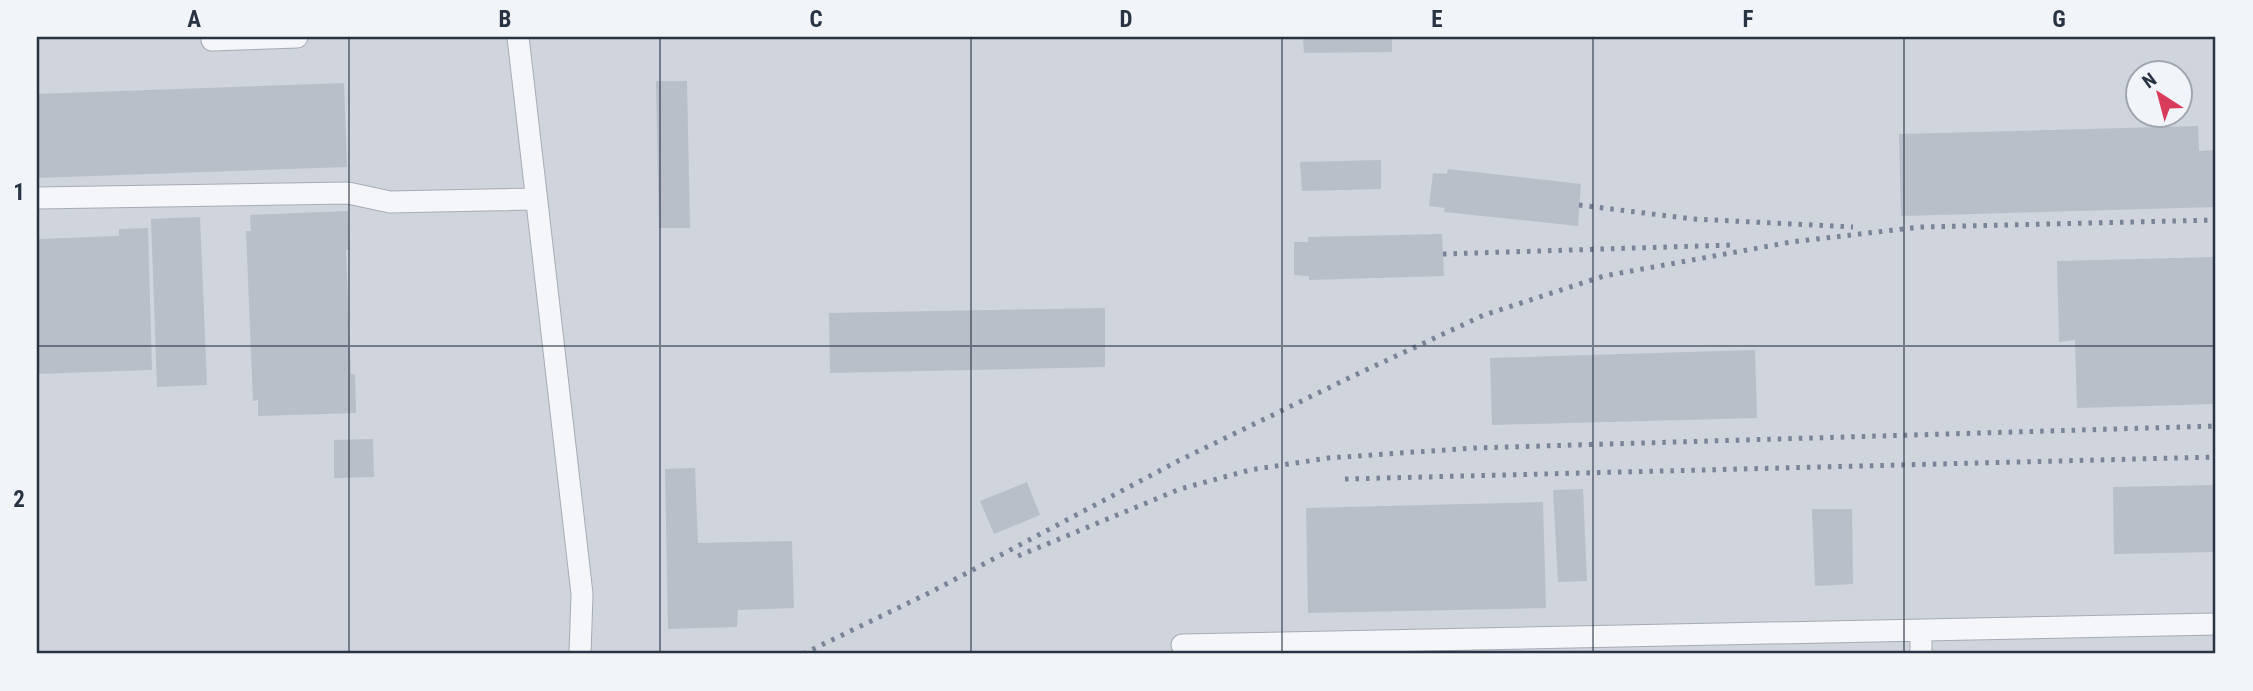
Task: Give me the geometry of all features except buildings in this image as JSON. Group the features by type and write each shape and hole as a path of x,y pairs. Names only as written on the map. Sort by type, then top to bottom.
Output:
{"lane":[{"path":"212,40 297,37"},
{"path":"518,37 582,594 580,654"},
{"path":"37,198 348,193 390,202 536,199"},
{"path":"1182,645 2216,624"},
{"path":"1921,630 1922,654"}],"shaded area":[{"path":"37,37 2216,37 2216,654 37,654"}],"railway":[{"path":"1579,205 1693,219 1853,227"},
{"path":"803,654 931,592 1178,461 1351,377 1484,315 1604,276 1791,242 1920,227 2216,220"},
{"path":"1443,254 1732,245"},
{"path":"1018,556 1180,489 1250,470 1328,458 1474,448 2216,426"},
{"path":"1345,479 2216,457"}]}
